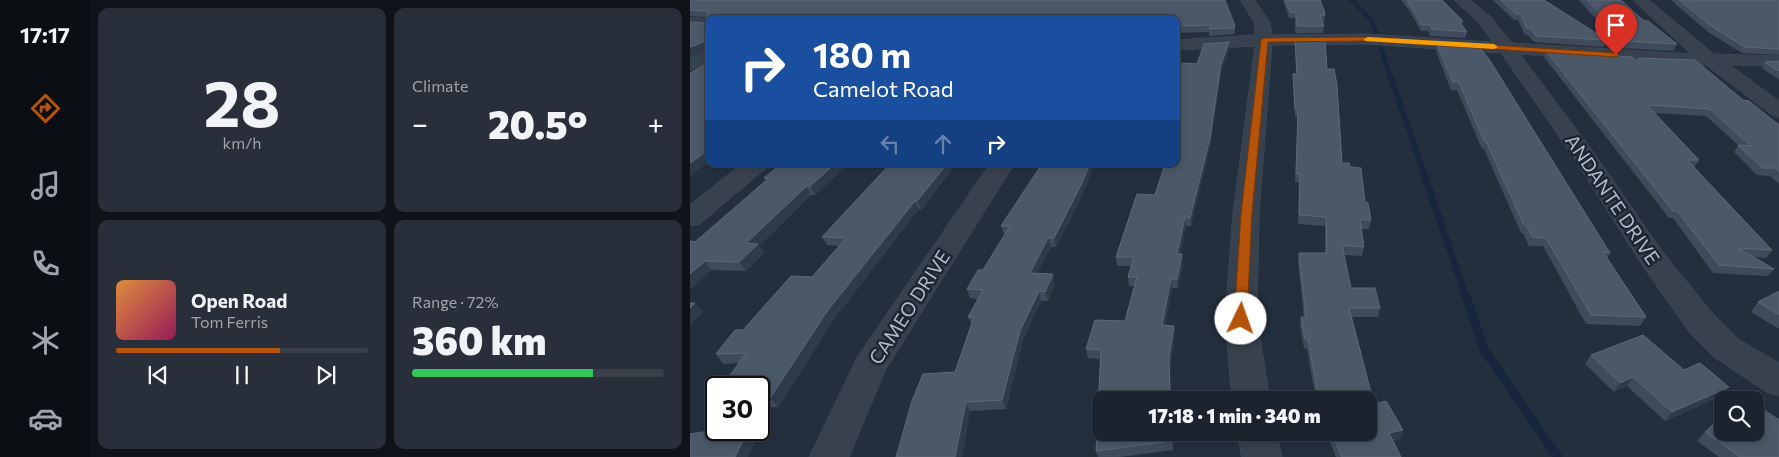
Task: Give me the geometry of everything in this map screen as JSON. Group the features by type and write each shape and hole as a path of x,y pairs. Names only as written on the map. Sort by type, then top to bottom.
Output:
{"street":[{"path":"1248,0 1262,23 1264,40 1246,213 1241,319 1250,391"},
{"name":"ANDANTE DRIVE","path":"1461,0 1484,20 1506,47 1586,158 1652,258 1702,324 1726,348 1779,381"},
{"path":"1640,0 1710,60 1779,111"},
{"path":"690,22 705,23"},
{"path":"1180,45 1264,40 1366,39 1653,58 1779,61"},
{"path":"690,65 705,57"},
{"path":"690,218 753,167"},
{"name":"CAMEO DRIVE","path":"829,457 870,366 1000,167"},
{"path":"1259,441 1262,457"}],"building":[{"path":"690,0 1225,0 1235,26 1234,28 1209,29 1211,25 1180,26 1180,15 708,15 709,11 690,10"},
{"path":"1285,0 1320,0 1325,15 1320,16 1324,26 1296,26 1296,12 1290,12"},
{"path":"1407,0 1442,0 1463,21 1459,21 1467,32 1432,29 1430,25 1422,25"},
{"path":"1501,0 1544,0 1607,40 1536,36 1531,28 1527,28 1520,14 1516,14"},
{"path":"1587,0 1621,0 1644,21 1648,21 1677,44 1625,41"},
{"path":"1679,0 1779,0 1779,49 1745,47 1711,26"},
{"path":"690,22 705,23 705,41 690,47"},
{"path":"1325,39 1327,69 1334,69 1337,85 1342,163 1349,163 1350,167 1361,168 1365,202 1368,203 1371,220 1360,220 1364,247 1342,245 1351,288 1375,288 1380,308 1349,308 1371,391 1317,391 1308,339 1305,339 1301,317 1306,317 1299,253 1327,253 1326,217 1299,215 1300,174 1296,174 1298,109 1295,109 1293,74 1297,74 1295,40"},
{"path":"1229,42 1221,64 1210,138 1190,218 1185,217 1177,254 1182,254 1177,279 1171,279 1162,325 1174,326 1169,358 1170,391 1099,391 1101,350 1086,349 1095,320 1125,321 1137,277 1128,277 1134,257 1116,257 1137,194 1155,195 1164,167 1180,167 1180,66 1181,63 1197,64 1204,44"},
{"path":"1437,44 1478,46 1489,59 1610,253 1603,252 1646,317 1591,315 1546,238 1532,237 1526,225 1524,225 1486,141 1484,141 1459,82 1453,82"},
{"path":"1546,51 1632,57 1638,61 1639,58 1695,60 1743,100 1749,101 1779,125 1779,172 1775,168 1762,168 1738,145 1751,146 1710,109 1647,105 1699,160 1687,160 1772,250 1738,248 1774,269 1719,265 1677,211 1673,211"},
{"path":"1779,61 1779,71 1765,62"},
{"path":"705,64 705,153 690,163 690,73"},
{"path":"777,167 832,167 810,186 807,186 746,243 758,244 739,262 705,261 690,274 690,241 695,242 769,178 764,178"},
{"path":"887,167 945,167 828,310 770,398 770,376 730,376 746,353 716,354 735,330 743,330 791,276 812,277 846,238 822,237"},
{"path":"1040,167 1089,167 1054,238 1048,238 1030,273 1053,274 1045,292 1039,291 1020,331 1002,400 966,402 955,457 896,457 912,401 923,374 955,372 974,317 968,317 983,290 967,289 978,270 983,270 1010,226 1001,226"},
{"path":"1779,291 1779,315 1758,302"},
{"path":"1643,335 1684,370 1700,363 1729,387 1720,391 1714,391 1714,394 1672,412 1633,377 1620,383 1591,355"},
{"path":"1386,401 1403,430 1389,433 1401,457 1342,457 1335,441 1377,441 1377,403"},
{"path":"1764,410 1779,420 1779,457 1740,457 1718,441 1764,441"},
{"path":"1714,424 1714,438 1705,432"},
{"path":"705,432 705,441 743,441 735,457 690,457 690,434"},
{"path":"1096,441 1171,441 1096,451"}],"waterway":[{"path":"1351,0 1372,21 1376,33"},
{"path":"1381,48 1390,76"},
{"path":"1390,75 1424,173"},
{"path":"1423,171 1466,297"},
{"path":"1466,296 1484,350 1558,457"}],"slow traffic":[{"path":"1368,39 1494,47"}],"route":[{"path":"1241,319 1246,213 1264,40 1366,39 1616,55"}]}
